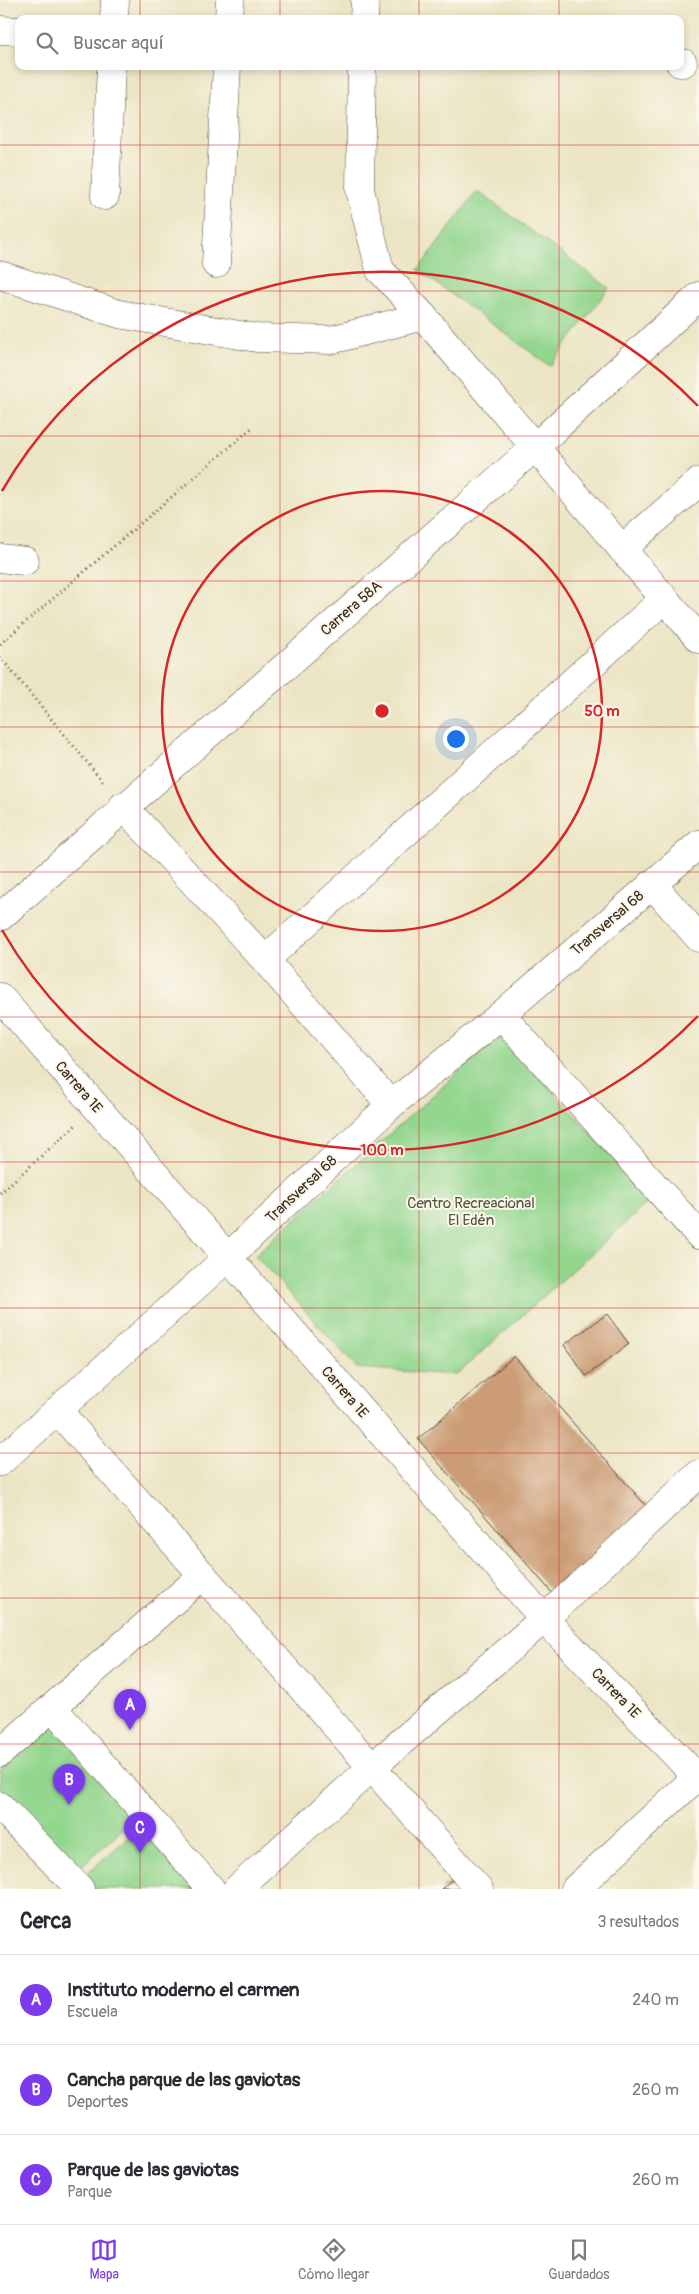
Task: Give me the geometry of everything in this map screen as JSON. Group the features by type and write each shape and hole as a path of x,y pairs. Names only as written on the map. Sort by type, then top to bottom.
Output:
{"street":[{"path":"114,15 115,0"},
{"path":"229,15 230,0"},
{"path":"364,15 365,0"},
{"path":"0,30 15,31"},
{"path":"105,196 111,70"},
{"path":"216,264 226,70"},
{"path":"362,70 360,190 380,270 423,316 622,549 663,600 699,639"},
{"path":"0,275 119,314 257,338 331,340 423,316"},
{"name":"Carrera 58A","path":"0,917 123,806 535,447 699,296"},
{"path":"622,549 699,482"},
{"path":"265,960 663,600"},
{"path":"123,806 265,960 391,1105"},
{"name":"Transversal 68","path":"0,1462 58,1412 227,1258 391,1105 501,1015 699,844"},
{"path":"652,884 699,938"},
{"name":"Carrera 1E","path":"0,997 544,1619 698,1777"},
{"path":"501,1015 699,1235"},
{"path":"58,1412 479,1889"},
{"path":"238,1889 372,1768 544,1619 699,1474"},
{"path":"0,1754 203,1575"},
{"path":"53,1708 211,1889"},
{"path":"575,1889 698,1777"},
{"path":"0,1806 80,1889"}],"path":[{"path":"0,644 253,427"},
{"path":"0,657 123,806"},
{"path":"0,1194 96,1107"}],"green space":[{"path":"477,191 609,288 550,366 418,270"},
{"name":"Centro Recreacional El Edén","path":"501,1034 651,1200 456,1375 357,1368 255,1255"},
{"path":"55,1719 137,1815 73,1874 0,1795 0,1771"},
{"path":"144,1824 200,1889 85,1889 78,1881"}],"building":[{"path":"607,1314 629,1344 586,1376 564,1345"},
{"path":"514,1356 649,1509 554,1595 418,1439"},
{"path":"456,1876 467,1889 441,1889"}],"place":[{"name":"Instituto moderno el carmen","path":"130,1730"},
{"name":"Cancha parque de las gaviotas","path":"69,1805"},
{"name":"Parque de las gaviotas","path":"140,1853"}]}
